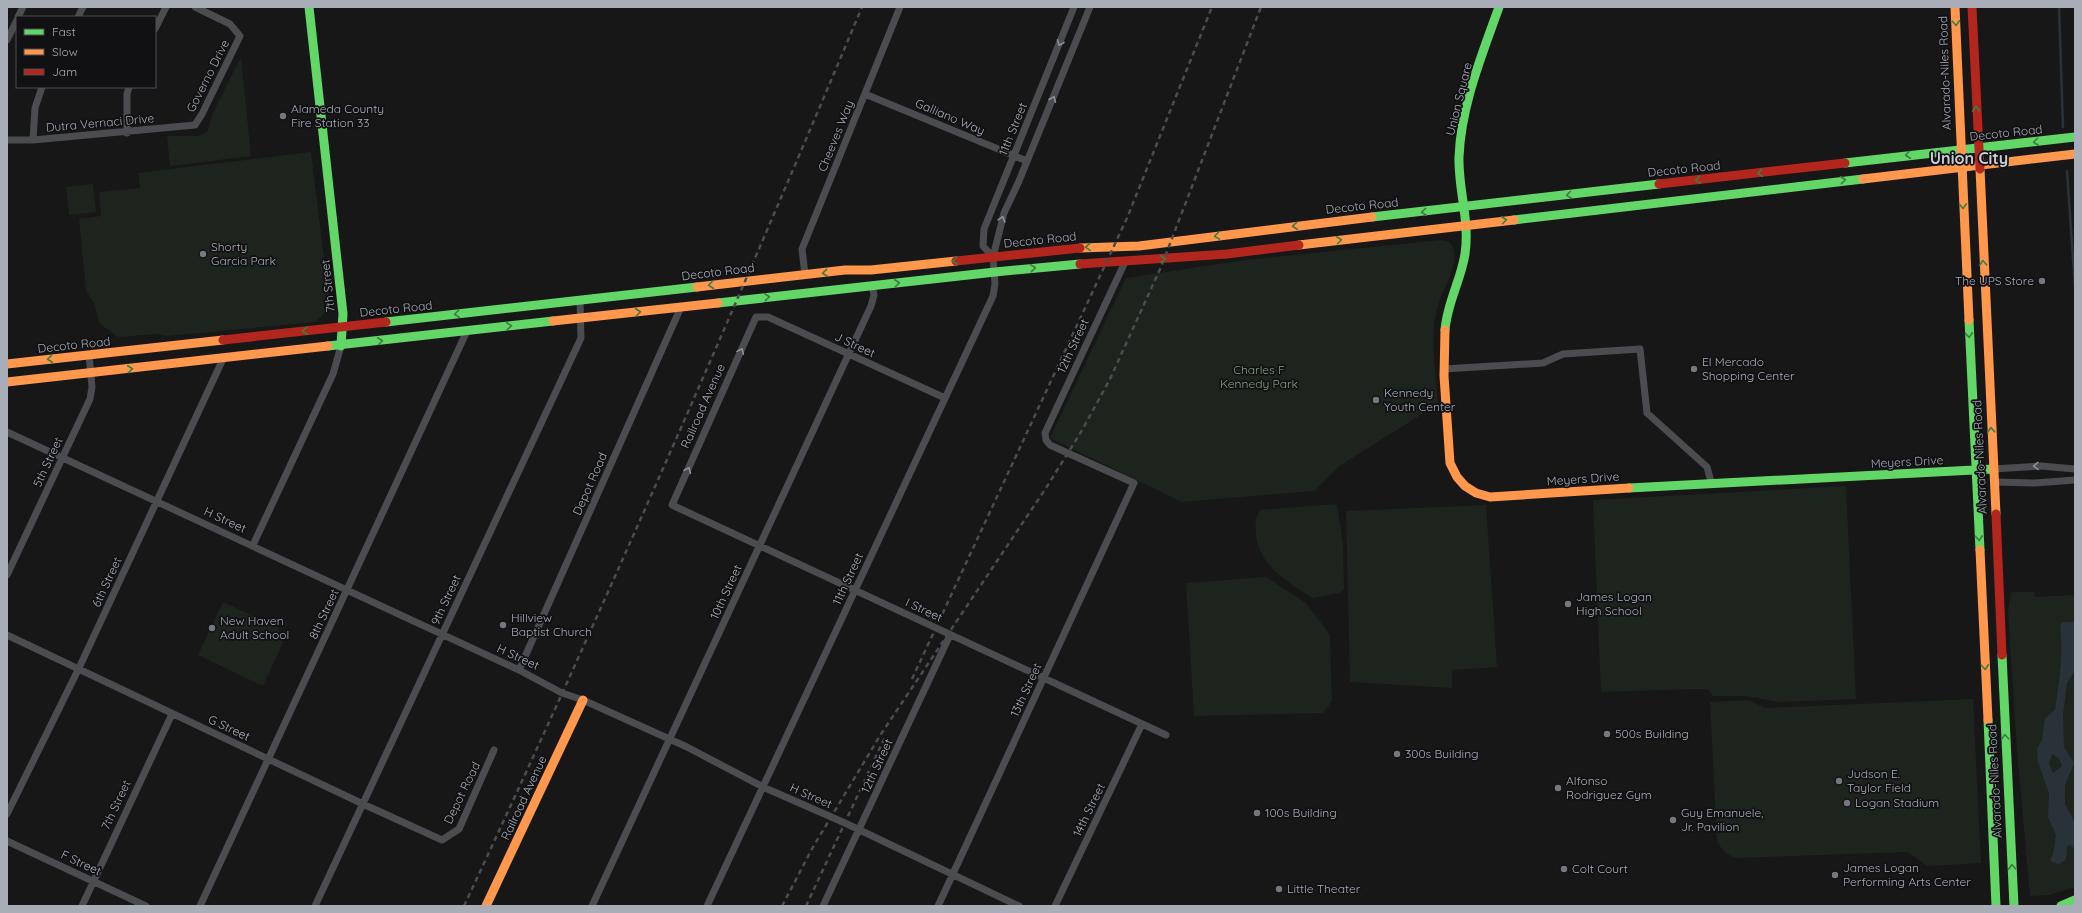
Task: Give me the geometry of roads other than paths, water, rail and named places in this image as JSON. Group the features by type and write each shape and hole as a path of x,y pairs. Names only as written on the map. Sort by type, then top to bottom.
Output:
{"main road":[{"name":"7th Street","path":"309,7 343,326 341,346"},
{"name":"Union Square","path":"1465,224 1459,157 1462,128 1477,74 1499,7"},
{"name":"Alvarado-Niles Road","path":"1955,7 1961,167 1996,906"},
{"name":"Alvarado-Niles Road","path":"1972,7 1978,165 2014,906"},
{"name":"Decoto Road","path":"7,364 805,275 871,270 1072,248 1139,246 1179,242 1241,232 1805,169 1961,149 2075,137"},
{"path":"7,382 1067,264 1125,262 1227,254 1465,224 2075,154"},
{"path":"1740,192 1747,185 1795,180 1805,169"},
{"path":"1646,203 1666,196 1728,189 1737,176"},
{"name":"Meyers Drive","path":"1465,224 1466,242 1464,266 1448,307 1445,324 1444,369 1450,463 1459,482 1470,491 1478,495 1490,497 1711,482 1976,471 1993,469"},
{"path":"1976,471 1994,482"},
{"name":"Railroad Avenue","path":"486,906 583,700"},
{"path":"2061,906 2075,900"}],"street":[{"path":"78,16 83,7"},
{"path":"156,27 166,7"},
{"name":"Governo Drive","path":"195,7 230,24 240,36 202,114 195,125"},
{"name":"Cheeves Way","path":"805,275 802,249 900,7"},
{"name":"11th Street","path":"993,257 983,246 984,229 1074,7"},
{"name":"11th Street","path":"707,906 993,296 995,272 993,257 1004,213 1090,7"},
{"path":"7,40 16,22"},
{"path":"33,140 35,108 42,88"},
{"path":"127,133 127,94 129,88"},
{"name":"Galliano Way","path":"865,94 1027,161"},
{"name":"Dutra Vernaci Drive","path":"7,140 33,140 127,133 195,125"},
{"name":"12th Street","path":"1125,262 1045,433 1046,440 1050,445 1134,483"},
{"name":"10th Street","path":"592,906 668,739 850,355 873,302 872,285"},
{"name":"9th Street","path":"316,906 581,338 582,318 580,300"},
{"name":"Depot Road","path":"519,670 681,307"},
{"name":"J Street","path":"756,317 768,317 945,398"},
{"name":"Railroad Avenue","path":"672,506 756,317"},
{"name":"8th Street","path":"200,906 467,331"},
{"name":"7th Street","path":"252,545 333,374 341,346"},
{"path":"1444,369 1543,363 1562,354 1640,349 1647,413 1707,467 1711,482"},
{"name":"5th Street","path":"7,574 90,399 92,387 89,355"},
{"name":"6th Street","path":"7,814 79,668 223,358"},
{"name":"H Street","path":"7,432 443,634 519,670 562,693 583,700 668,739 763,787 859,830 1019,906"},
{"path":"1993,469 2041,466 2075,469"},
{"path":"1994,482 2034,483 2075,480"},
{"name":"13th Street","path":"938,906 1134,483"},
{"name":"I Street","path":"672,506 950,635 1045,677 1166,735"},
{"name":"G Street","path":"7,634 172,714 442,840"},
{"name":"12th Street","path":"823,906 950,635"},
{"name":"7th Street","path":"82,906 172,714"},
{"name":"14th Street","path":"1055,906 1142,724"},
{"name":"Depot Road","path":"442,840 458,829 494,750"},
{"name":"F Street","path":"7,841 146,906"}],"waterway":[{"path":"2059,7 2063,127"},
{"path":"2067,171 2075,288"}],"railway":[{"path":"464,906 618,571 766,233 862,7"},
{"path":"912,679 1127,218 1212,7"},
{"path":"782,906 813,847 881,734 1046,488 1081,432 1110,379 1161,267 1261,7"},
{"path":"806,906 885,737"}],"place":[{"name":"Alameda County Fire Station 33","path":"283,116"},
{"name":"Shorty Garcia Park","path":"203,254"},
{"name":"The UPS Store","path":"2042,281"},
{"name":"El Mercado Shopping Center","path":"1694,369"},
{"name":"Kennedy Youth Center","path":"1376,400"},
{"name":"James Logan High School","path":"1568,604"},
{"name":"Hillview Baptist Church","path":"503,625"},
{"name":"New Haven Adult School","path":"212,628"},
{"name":"500s Building","path":"1607,734"},
{"name":"300s Building","path":"1397,754"},
{"name":"Judson E. Taylor Field","path":"1839,781"},
{"name":"Alfonso Rodriguez Gym","path":"1558,788"},
{"name":"Logan Stadium","path":"1847,803"},
{"name":"100s Building","path":"1257,813"},
{"name":"Guy Emanuele, Jr. Pavilion","path":"1673,820"},
{"name":"Colt Court","path":"1564,869"},
{"name":"James Logan Performing Arts Center","path":"1835,875"},
{"name":"Little Theater","path":"1279,889"}],"district":[{"name":"Union City","path":"1969,158"}],"park label":[{"name":"Charles F Kennedy Park","path":"1259,377"}]}
